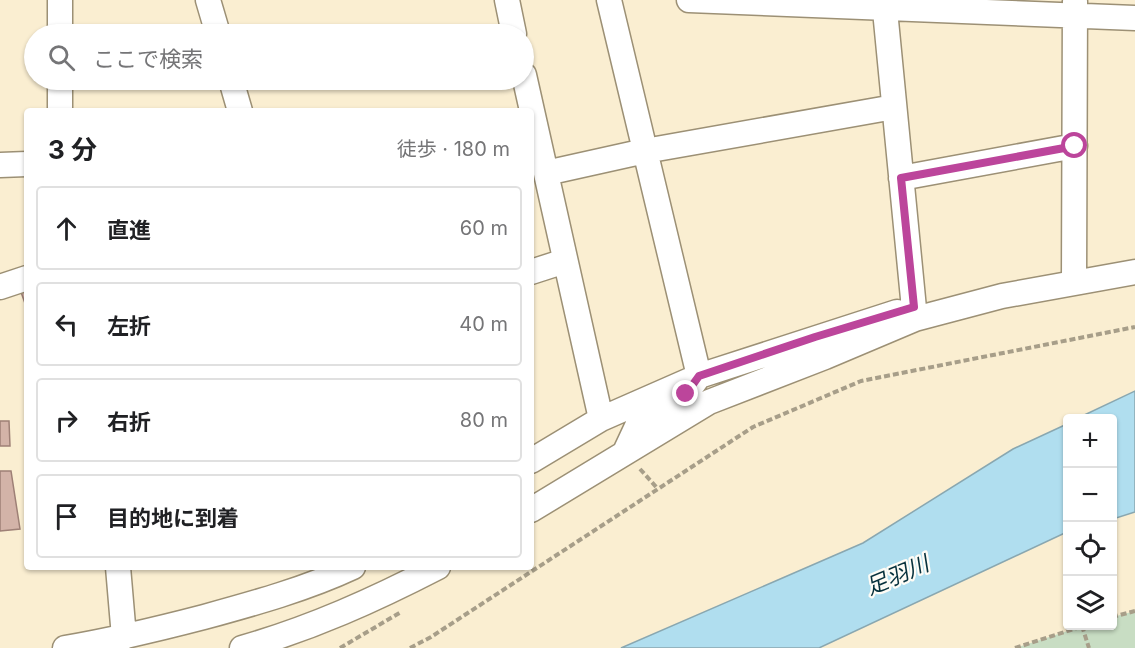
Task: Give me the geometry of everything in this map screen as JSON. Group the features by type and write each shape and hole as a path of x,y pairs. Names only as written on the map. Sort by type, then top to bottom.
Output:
{"street":[{"path":"60,0 60,24"},
{"path":"208,0 215,24"},
{"path":"507,0 512,24"},
{"path":"609,0 699,376 686,394 639,422 625,452"},
{"path":"688,0 1075,8 1135,18"},
{"path":"884,4 914,313"},
{"path":"1074,282 1075,8"},
{"path":"60,90 60,108"},
{"path":"234,90 239,108"},
{"path":"527,90 531,108"},
{"path":"546,173 645,151 894,107"},
{"path":"534,123 601,419"},
{"path":"901,178 1075,146"},
{"path":"0,165 24,164"},
{"path":"534,271 565,261"},
{"path":"534,459 601,419 699,376 815,337 914,313 1135,272"},
{"path":"0,287 24,279"},
{"path":"534,508 710,402 825,357 914,313"},
{"path":"118,570 124,638"},
{"path":"64,648 124,638 242,607 322,582 347,570"},
{"path":"242,648 288,635 366,603 432,570"}],"path":[{"path":"534,570 753,427 861,381 1135,327"},
{"path":"410,648 431,637 534,570"},
{"path":"1117,616 1135,611"},
{"path":"1015,648 1071,630"},
{"path":"1084,630 1089,648"}],"green space":[{"path":"1135,611 1135,648 1015,648 1071,630 1117,630 1117,616"}],"water":[{"path":"1135,391 1135,512 1117,518 1117,414 1086,414"},
{"name":"足羽川","path":"1063,426 1063,534 819,648 621,648 863,543 1013,449"}],"building":[{"path":"0,421 9,421 10,446 0,446"},
{"path":"0,471 11,471 20,529 0,531"}],"route":[{"path":"686,394 699,376 914,307 901,178 1075,146"}]}
